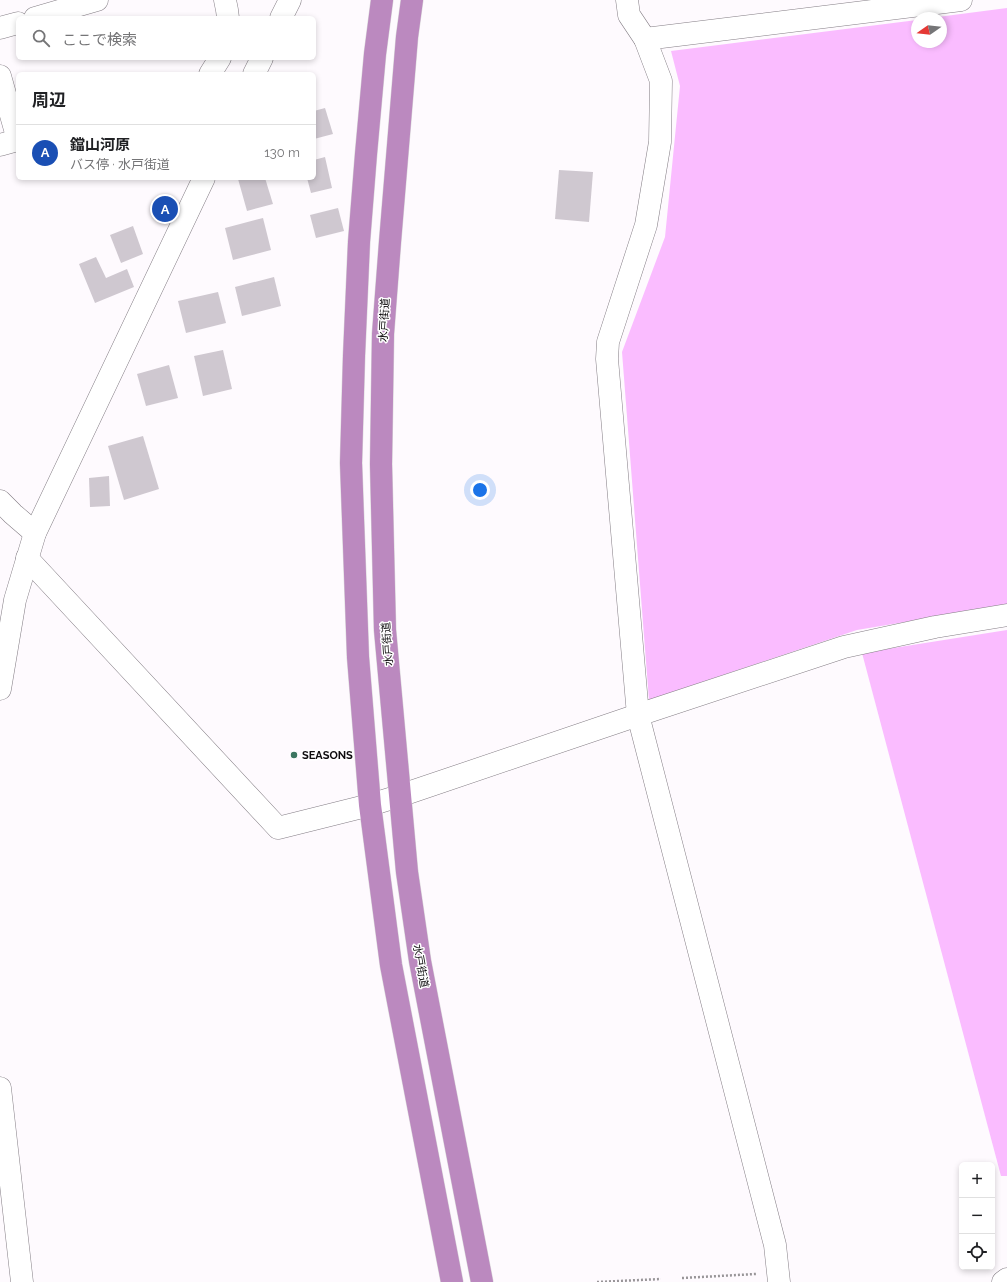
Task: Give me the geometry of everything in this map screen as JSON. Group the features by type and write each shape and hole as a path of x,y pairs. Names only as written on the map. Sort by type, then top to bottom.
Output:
{"highway":[{"path":"382,0 374,61 359,242 350,463 358,657 370,805 391,965 452,1282"},
{"name":"水戸街道","path":"412,0 399,132 383,334 381,464 385,630 407,872 420,960 482,1282"}],"street":[{"path":"42,16 97,0"},
{"path":"225,0 228,16"},
{"path":"626,0 629,15 646,39 661,81 660,142 646,225 608,342 607,359 638,714 776,1245 779,1277"},
{"path":"646,39 961,0"},
{"path":"0,28 16,24"},
{"path":"211,72 219,60"},
{"path":"255,72 261,60"},
{"path":"0,76 16,133"},
{"path":"0,145 16,141"},
{"path":"0,690 15,600 35,533 203,180"},
{"path":"0,501 35,533"},
{"path":"27,558 278,828 370,805 399,796 638,714 844,647 936,627 1007,615"},
{"path":"0,1088 22,1282"},
{"path":"1003,1282 1007,1279"}],"path":[{"path":"682,1278 779,1277"},
{"path":"597,1282 660,1279"}],"shaded area":[{"path":"1007,8 1007,605 857,630 649,700 622,352 665,237 680,86 671,51 911,21 911,48 947,48 947,16"},
{"path":"1007,630 1007,1176 1001,1176 862,653"}],"building":[{"path":"325,108 333,134 316,138 316,110"},
{"path":"325,157 332,188 311,193 308,180 316,180 316,159"},
{"path":"559,170 593,172 589,222 555,219"},
{"path":"238,180 266,180 273,204 247,211"},
{"path":"338,208 344,231 316,238 310,215"},
{"path":"263,218 271,250 233,260 225,228"},
{"path":"133,226 143,254 121,263 110,235"},
{"path":"96,257 106,278 127,269 134,287 95,303 79,264"},
{"path":"274,277 281,306 242,316 235,287"},
{"path":"218,292 226,323 186,333 178,301"},
{"path":"223,350 232,389 203,396 194,356"},
{"path":"169,365 178,398 146,406 137,374"},
{"path":"143,436 159,489 124,500 108,446"},
{"path":"109,476 110,506 90,507 89,478"}],"place":[{"name":"鐺山河原","path":"165,209"},
{"name":"SEASONS","path":"294,755"}]}
